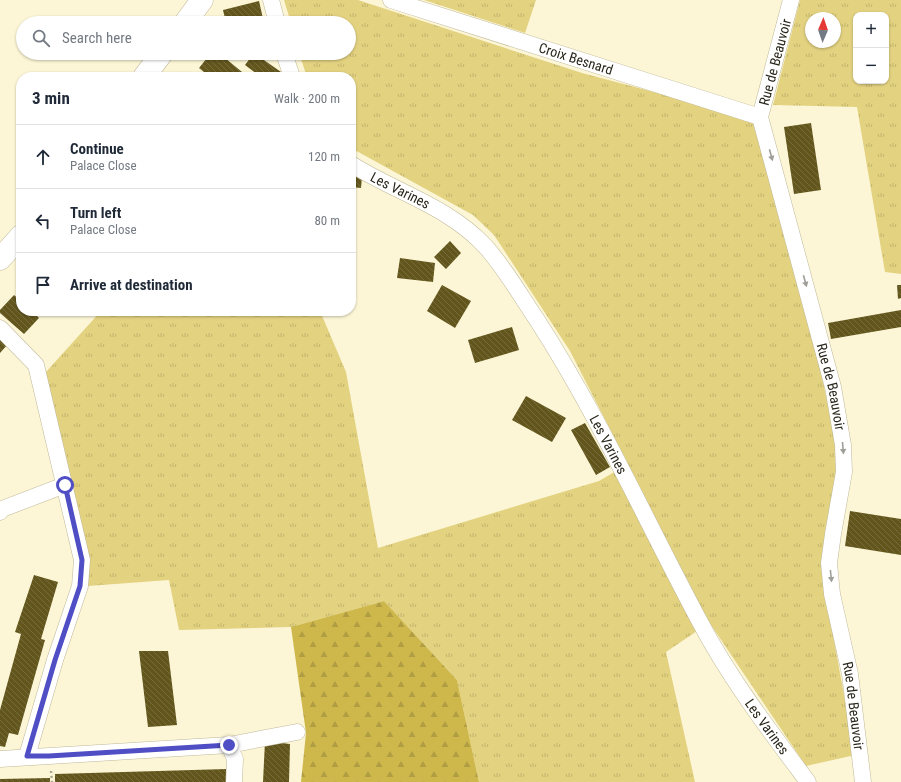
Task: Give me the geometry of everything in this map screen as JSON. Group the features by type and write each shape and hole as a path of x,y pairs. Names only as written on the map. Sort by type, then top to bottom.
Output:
{"main road":[{"path":"190,16 202,0"},
{"path":"148,72 157,60"},
{"path":"0,259 16,241"}],"street":[{"path":"271,0 275,16"},
{"name":"Croix Besnard","path":"391,0 760,117"},
{"name":"Rue de Beauvoir","path":"791,0 760,117 833,386 843,445 844,472 829,563 832,594 850,674 863,782"},
{"path":"286,60 290,72"},
{"name":"Les Varines","path":"356,167 442,210 484,244 504,269 556,350 599,426 700,623 730,676 808,782"},
{"path":"0,328 36,365 82,560 80,586 55,660 27,756"},
{"path":"0,512 2,509 65,485"},
{"path":"0,759 27,756 229,745 297,732"},
{"path":"229,745 235,758 234,782"}],"green space":[{"path":"284,0 358,0 582,73 756,119 821,373 837,447 837,490 825,591 855,755 806,766 707,619 570,351 494,235 473,215 356,151 356,72 305,72 301,60 356,60 356,16 289,16"},
{"path":"424,0 536,0 525,33"},
{"path":"800,0 901,0 901,274 885,272 857,107 773,105"},
{"path":"96,316 322,316 346,372 378,548 599,481 616,471 697,631 666,652 695,782 479,782 457,680 384,601 291,627 179,630 169,580 88,586 88,556 46,372"},
{"path":"384,601 457,680 479,782 301,782 306,733 291,627"}],"building":[{"path":"259,1 262,16 224,16 223,10"},
{"path":"205,60 227,60 242,72 204,72 199,68"},
{"path":"249,60 264,60 281,72 254,72 245,65"},
{"path":"811,123 821,190 794,194 784,127"},
{"path":"356,176 362,177 361,188 356,188"},
{"path":"450,241 461,253 446,269 434,257"},
{"path":"400,258 435,263 433,282 397,278"},
{"path":"442,285 471,301 455,328 427,311"},
{"path":"897,285 901,285 901,298 898,299"},
{"path":"14,295 16,297 16,316 37,316 39,318 24,334 0,313 0,310"},
{"path":"901,310 901,327 831,339 828,323"},
{"path":"512,327 519,350 475,363 468,340"},
{"path":"0,338 8,344 0,353"},
{"path":"526,396 566,418 552,442 512,420"},
{"path":"585,423 610,467 596,475 571,430"},
{"path":"850,511 901,519 901,555 845,546"},
{"path":"34,575 58,582 41,639 45,640 18,735 9,733 5,747 0,746 0,710 21,634 15,632"},
{"path":"139,651 168,651 177,725 148,727"},
{"path":"265,741 290,744 289,782 263,782"},
{"path":"227,769 228,782 55,782 55,774"},
{"path":"50,778 50,782 0,782 0,779"}],"route":[{"path":"65,485 82,560 80,586 55,660 27,756 229,745"}]}
